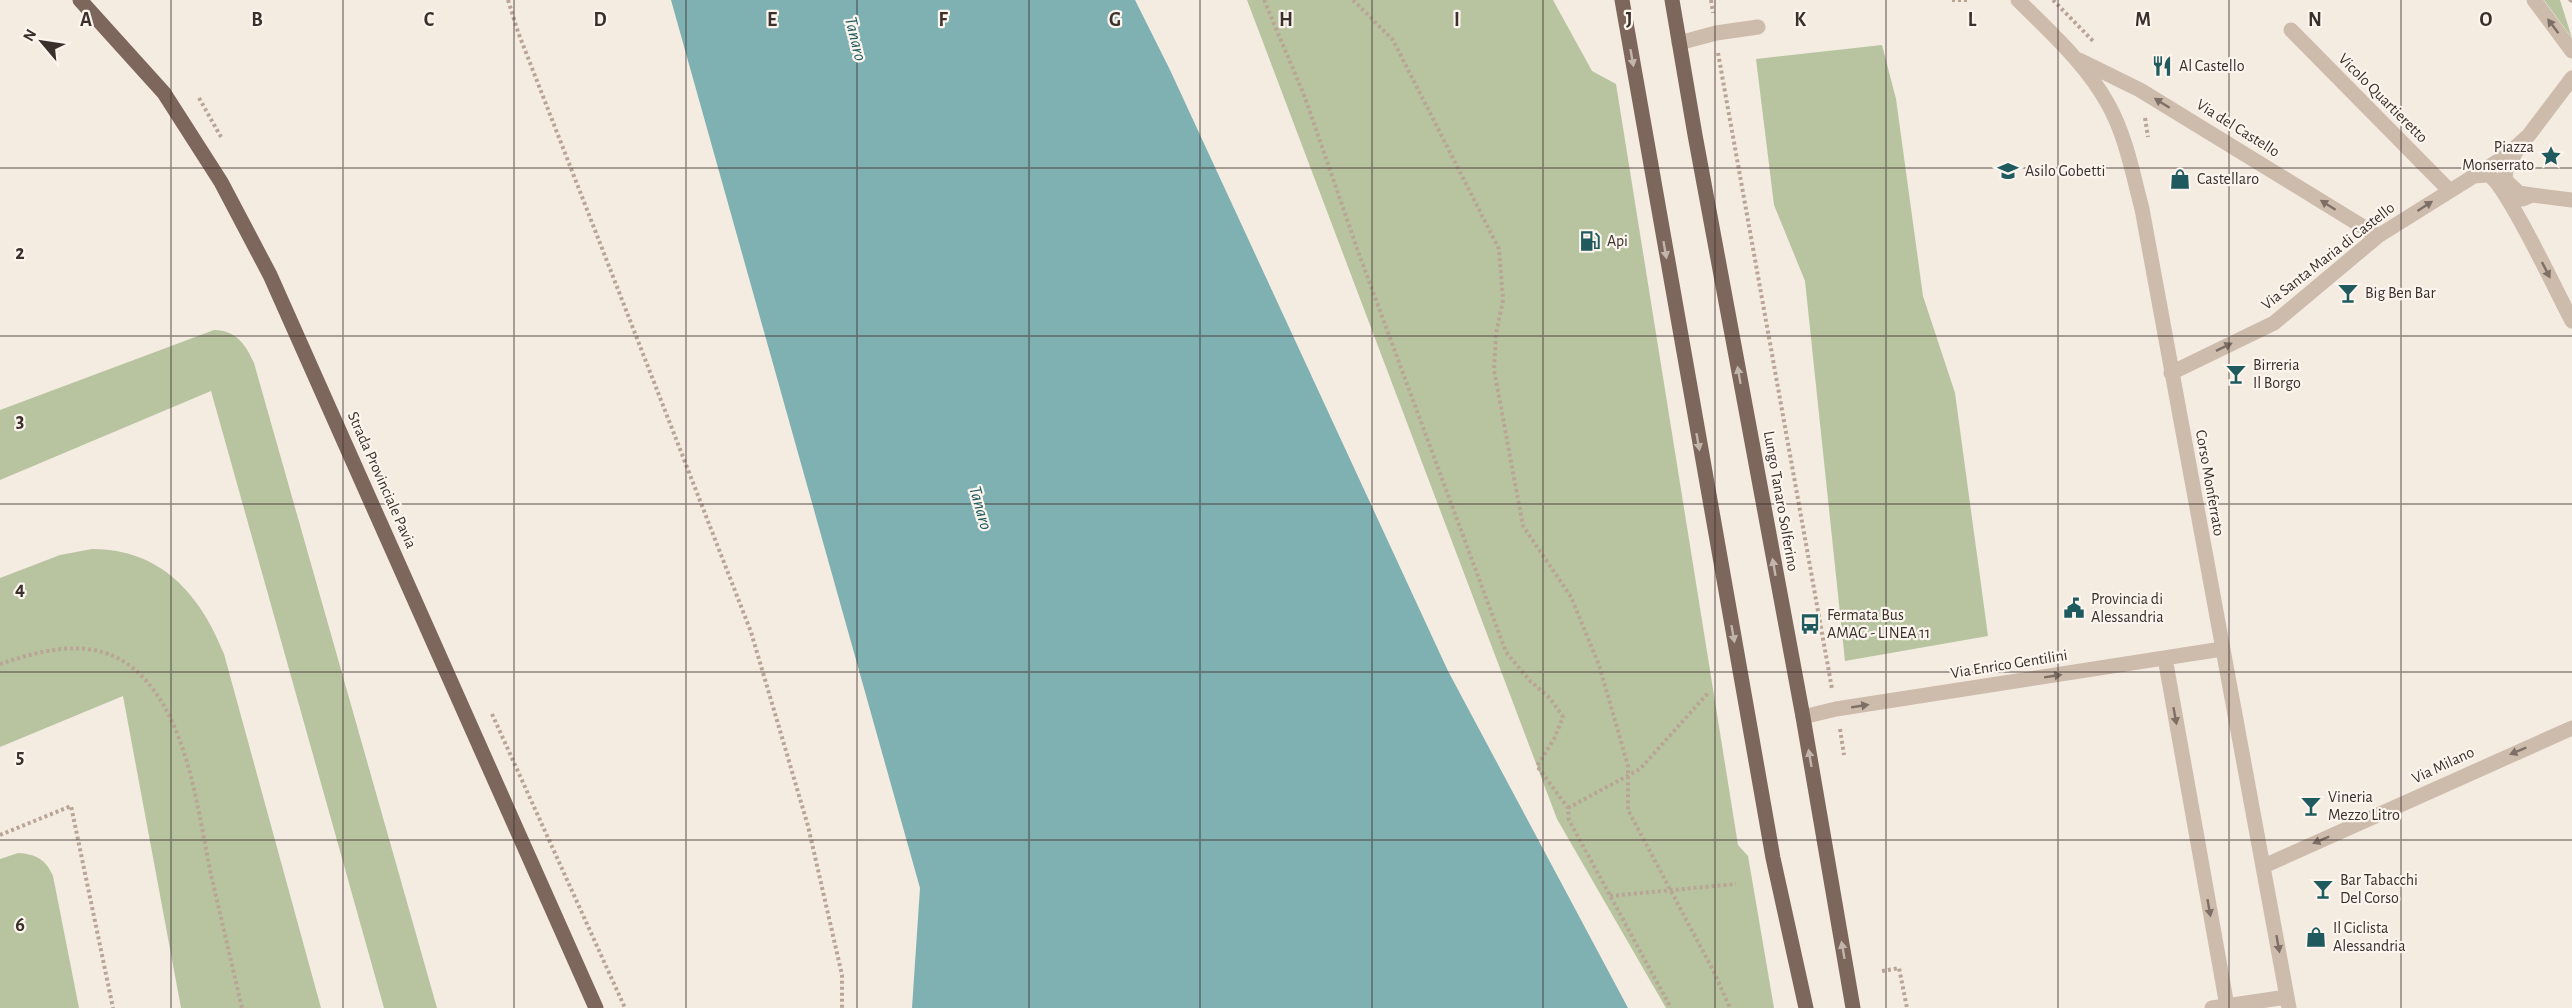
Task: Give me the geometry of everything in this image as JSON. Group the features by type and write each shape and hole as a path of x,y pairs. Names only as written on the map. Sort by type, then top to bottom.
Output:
{"main road":[{"name":"Strada Provinciale Pavia","path":"80,0 164,93 221,182 270,275 596,1008"},
{"path":"1622,0 1740,674 1793,954 1798,1008"},
{"name":"Lungo Tanaro Solferino","path":"1672,0 1803,717 1853,1008"},
{"path":"1793,954 1798,966 1806,1008"}],"street":[{"name":"Corso Monferrato","path":"2018,0 2074,58 2110,106 2132,170 2142,209 2288,1003"},
{"path":"2534,0 2572,51"},
{"path":"1679,43 1716,33 1758,27"},
{"name":"Vicolo Quartieretto","path":"2291,30 2449,190"},
{"name":"Via del Castello","path":"2074,58 2140,90 2378,236"},
{"name":"Via Santa Maria di Castello","path":"2171,373 2274,323 2378,236 2506,156 2529,135 2572,78"},
{"path":"2529,135 2515,151 2504,177 2506,183 2515,190 2572,200"},
{"path":"2473,176 2484,174 2494,178 2519,218 2572,321"},
{"path":"2519,218 2519,204 2526,197 2536,195"},
{"name":"Via Enrico Gentilini","path":"1803,717 1836,709 2222,649"},
{"path":"2165,658 2227,1006"},
{"name":"Via Milano","path":"2264,866 2572,728"},
{"path":"2211,1008 2288,1003"}],"path":[{"path":"508,0 518,32 751,632 808,826 842,975 842,1008"},
{"path":"1264,0 1304,95 1359,254 1506,652 1530,681 1550,698 1563,717 1554,739 1537,766 1568,808 1569,820 1671,1008"},
{"path":"1353,0 1393,40 1499,249 1503,300 1496,334 1494,370 1523,526 1571,597 1599,665 1628,766 1628,810 1714,972 1730,1008"},
{"path":"1711,0 1723,90 1831,681"},
{"path":"1952,0 1969,0"},
{"path":"0,664 60,648 81,648 122,660 140,673 162,702 176,731 191,780 242,1008"},
{"path":"1568,808 1640,769 1659,745 1689,717 1708,693"},
{"path":"0,835 71,806 113,1008"},
{"path":"1610,896 1736,884"},
{"path":"1882,971 1899,968 1907,1008"}],"green space":[{"path":"1247,0 1553,0 1592,71 1616,84 1738,845 1748,856 1774,1008 1666,1008 1557,819"},
{"path":"2544,0 2560,0 2572,38"},
{"path":"1882,45 1896,99 1923,296 1955,393 1988,636 1845,661 1805,281 1774,205 1756,59"},
{"path":"214,330 228,333 239,340 254,363 437,1008 384,1008 211,391 0,480 0,410"},
{"path":"92,549 116,551 158,566 190,594 214,632 224,654 321,1008 181,1008 123,696 0,747 0,578 60,555"},
{"path":"18,853 39,858 47,865 53,876 79,1008 0,1008 0,859"}],"water":[{"name":"Tanaro","path":"671,0 1135,0 1170,70 1448,671 1628,1008 912,1008 920,888"}],"place":[{"name":"Al Castello","path":"2162,66"},
{"name":"Piazza Monserrato","path":"2551,156"},
{"name":"Asilo Gobetti","path":"2008,171"},
{"name":"Castellaro","path":"2180,179"},
{"name":"Api","path":"1590,241"},
{"name":"Big Ben Bar","path":"2348,293"},
{"name":"Birreria Il Borgo","path":"2236,374"},
{"name":"Provincia di Alessandria","path":"2074,608"},
{"name":"Fermata Bus AMAG - LINEA 11","path":"1810,624"},
{"name":"Vineria Mezzo Litro","path":"2311,806"},
{"name":"Bar Tabacchi Del Corso","path":"2323,889"},
{"name":"Il Ciclista Alessandria","path":"2316,937"}]}
